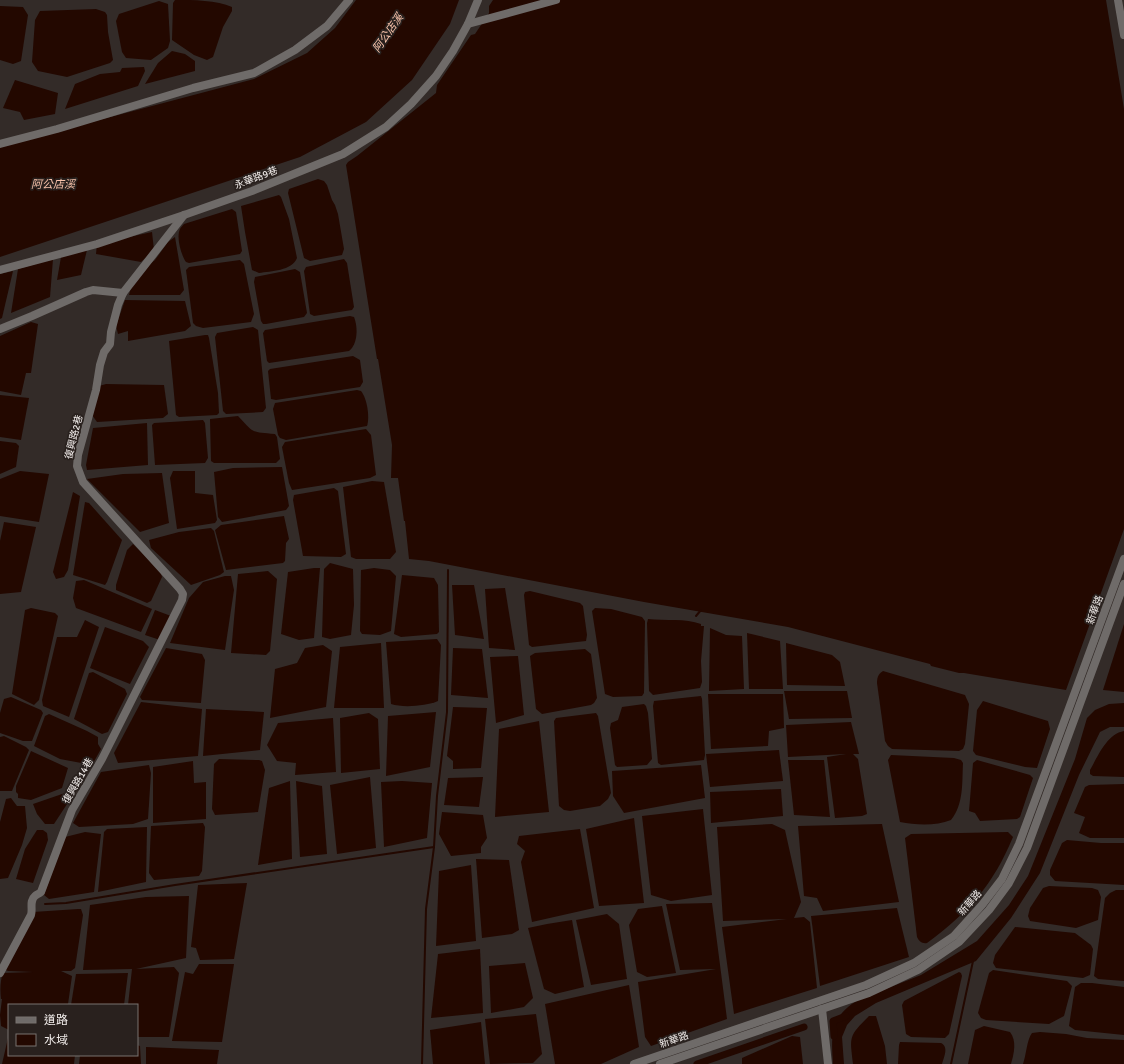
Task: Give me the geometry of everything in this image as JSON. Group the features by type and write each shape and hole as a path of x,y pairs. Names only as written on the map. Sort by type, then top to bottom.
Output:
{"street":[{"path":"0,144 58,130 193,88 254,73 295,50 328,26 349,0"},
{"name":"永華路9巷","path":"0,270 97,244 184,215 252,191 343,154 386,127 411,104 436,76 453,51 468,24 478,0"},
{"path":"468,24 556,0"},
{"path":"1118,0 1124,35"},
{"name":"復興路2巷","path":"182,600 183,594 180,589 83,482 77,466 78,455 96,390 100,365 104,352 110,344 112,326 123,293 184,215"},
{"path":"0,329 86,292 93,290 123,293"},
{"name":"新華路","path":"634,1064 866,985 914,963 954,936 982,905 1002,879 1019,844 1124,559"},
{"name":"新華路","path":"660,1064 869,993 918,970 959,942 989,910 1009,883 1027,848 1124,584"},
{"name":"復興路14巷","path":"0,973 31,915 31,903 34,897 41,892 72,810 102,759 182,600"},
{"path":"822,1009 828,1064"}],"water":[{"path":"175,0 197,0 232,7 232,11 223,27 213,57 207,60 194,55 172,40 173,3"},
{"name":"阿公店溪","path":"356,0 459,0 450,24 412,80 366,122 300,157 0,257 0,144 69,128 254,79 307,53 335,28"},
{"path":"493,0 1106,0 1124,109 1124,529 1066,690 959,673 788,627 644,602 429,561 409,559 398,478 391,478 392,445 346,165 436,93 437,85 471,35 475,34 489,13 489,6"},
{"path":"159,1 168,4 170,41 168,48 151,60 126,58 122,52 116,21 119,14"},
{"path":"0,6 23,7 28,15 21,61 13,64 0,60"},
{"path":"96,9 105,12 107,15 108,32 113,60 110,63 67,77 38,71 32,62 35,20 40,11"},
{"path":"172,51 185,54 195,61 195,71 145,84 158,63"},
{"path":"144,67 145,71 138,86 65,109 75,84 100,74 120,72 122,68"},
{"path":"15,80 58,93 55,114 24,120 20,112 3,108"},
{"path":"318,179 324,181 327,185 335,205 344,249 342,255 310,261 304,258 288,193 289,189"},
{"path":"279,195 289,219 297,258 291,266 286,268 259,273 252,270 241,206"},
{"path":"232,209 236,212 242,251 240,254 189,263 186,262 181,251 179,241 179,232 182,226 184,224"},
{"path":"152,232 154,250 141,262 96,254 97,244"},
{"path":"175,237 184,290 180,295 129,295 131,287 145,268 155,260 168,242"},
{"path":"87,250 81,275 57,280 61,257"},
{"path":"53,259 50,297 11,313 18,269"},
{"path":"344,259 347,263 354,307 352,310 314,316 310,314 304,271 306,267"},
{"path":"240,260 244,264 254,314 251,322 203,328 196,326 193,323 186,270 189,267"},
{"path":"295,269 300,272 307,313 304,317 263,324 261,321 254,282 255,277"},
{"path":"13,271 2,318 0,319 0,274"},
{"path":"125,300 185,301 191,326 185,331 128,341 128,331 118,334 116,326"},
{"path":"350,316 354,317 357,330 356,340 349,351 269,363 267,361 263,333 265,330"},
{"path":"31,322 38,324 31,373 26,373 21,395 0,391 0,336"},
{"path":"253,327 258,330 266,408 263,412 226,414 223,411 215,337 217,333"},
{"path":"208,335 209,338 218,393 219,413 217,415 179,417 176,415 169,341"},
{"path":"353,356 360,360 363,382 360,387 276,400 271,399 268,371 270,369"},
{"path":"106,384 164,385 168,414 163,418 97,422 92,415 99,386"},
{"path":"357,390 361,391 366,403 368,413 367,426 286,440 280,438 278,435 273,409 275,403"},
{"path":"0,395 29,398 21,440 0,437"},
{"path":"238,416 253,431 275,434 277,437 280,459 276,463 214,463 211,461 210,419"},
{"path":"203,420 205,423 208,458 205,463 155,465 152,425 154,423"},
{"path":"147,423 148,465 87,470 86,465 93,428"},
{"path":"366,429 371,435 376,475 370,478 292,490 289,483 282,447 285,442"},
{"path":"0,441 16,443 19,446 16,467 0,474"},
{"path":"282,467 289,506 286,510 222,522 218,517 214,472 233,468"},
{"path":"20,471 49,474 39,522 0,516 0,479"},
{"path":"173,471 195,471 195,493 213,495 217,520 215,523 177,529 170,478"},
{"path":"162,473 169,523 140,532 87,479 123,474"},
{"path":"372,481 384,482 396,552 390,559 356,559 351,557 343,487"},
{"path":"334,488 338,491 346,554 341,557 303,556 293,500 294,495"},
{"path":"73,492 80,496 68,570 64,577 56,579 53,572"},
{"path":"85,502 89,503 122,540 105,585 73,575"},
{"path":"284,516 289,539 286,543 285,561 283,563 226,570 215,530 221,525"},
{"path":"4,522 36,527 21,592 0,594 0,541"},
{"path":"211,528 214,531 224,572 220,575 191,585 151,548 149,540 179,532"},
{"path":"133,544 160,571 162,577 151,601 147,603 116,590 116,585 127,550"},
{"path":"330,563 353,569 354,605 351,635 330,639 322,637 324,569"},
{"path":"320,568 314,638 299,640 281,634 288,572"},
{"path":"374,568 390,570 396,576 391,631 380,635 362,634 360,631 361,570"},
{"path":"268,571 277,579 270,651 266,655 231,653 238,574"},
{"path":"402,575 434,578 438,585 439,632 437,634 401,637 394,634"},
{"path":"225,576 231,576 234,590 225,650 170,643 189,598 203,582"},
{"path":"84,580 152,609 141,632 76,608 73,598 76,581"},
{"path":"452,585 474,585 484,639 455,635"},
{"path":"505,588 515,650 489,648 485,589"},
{"path":"530,591 580,603 583,606 587,635 586,641 532,647 529,645 524,595 525,592"},
{"path":"31,608 55,613 58,616 39,700 34,705 12,694 25,610"},
{"path":"595,608 611,609 642,617 645,621 644,693 642,696 613,697 605,694 592,611"},
{"path":"155,610 171,616 160,640 145,635"},
{"path":"648,619 682,620 695,622 701,624 701,626 704,626 701,661 702,682 700,688 653,695 649,691"},
{"path":"85,620 99,627 69,717 43,706 42,700 57,637 77,637"},
{"path":"1124,624 1124,692 1103,690"},
{"path":"105,627 143,641 149,647 130,684 90,668"},
{"path":"710,628 726,635 742,636 744,689 709,691"},
{"path":"747,633 780,641 783,689 749,689"},
{"path":"437,639 441,645 438,701 414,706 391,704 386,642"},
{"path":"381,643 384,708 334,708 340,647"},
{"path":"786,643 832,655 840,662 845,686 787,685"},
{"path":"323,645 332,651 326,707 270,718 275,669 297,663 305,648"},
{"path":"166,648 202,654 205,660 201,703 142,700 140,697"},
{"path":"453,648 482,649 488,698 451,695"},
{"path":"585,649 591,654 597,698 594,703 591,705 542,714 536,709 530,656 535,653"},
{"path":"518,656 524,715 496,723 490,657"},
{"path":"883,671 965,695 969,704 965,744 963,749 959,751 892,749 888,746 885,741 877,683 878,676"},
{"path":"93,672 125,689 127,694 108,732 102,734 74,719 89,673"},
{"path":"784,691 847,691 852,718 789,719"},
{"path":"708,694 783,694 784,728 769,731 768,746 711,749"},
{"path":"701,696 705,755 704,760 661,765 658,763 653,706 654,701"},
{"path":"11,697 41,710 43,713 32,741 23,741 0,733 0,713 4,699"},
{"path":"983,701 1048,721 1050,729 1037,768 1025,767 976,755 973,751 977,710"},
{"path":"141,702 202,709 198,756 118,763 114,753"},
{"path":"1124,703 1124,727 1110,727 1100,732 1079,775 1040,873 1011,918 976,961 876,1003 855,1016 847,1025 842,1037 844,1064 833,1064 832,1044 834,1028 837,1020 849,1006 858,1000 921,975 977,941 1009,905 1028,876 1075,759 1087,718 1095,710 1109,704"},
{"path":"644,704 648,713 652,759 647,765 617,767 615,765 610,728 611,723 618,720 622,707"},
{"path":"453,707 487,708 481,768 453,769 453,761 447,756"},
{"path":"206,709 264,712 260,750 203,756"},
{"path":"436,712 430,767 386,776 388,716"},
{"path":"369,713 378,719 380,769 341,773 340,718"},
{"path":"596,713 598,716 611,793 608,799 600,806 570,811 564,810 559,806 554,721 556,718"},
{"path":"49,714 98,737 98,744 101,749 92,765 60,759 34,746 45,716"},
{"path":"333,718 336,772 295,775 296,763 277,761 267,745 278,723"},
{"path":"539,721 549,812 495,817 499,729"},
{"path":"851,722 859,754 853,754 858,759 867,814 862,816 835,818 827,757 846,754 788,757 786,725"},
{"path":"1124,731 1124,777 1093,776 1090,774 1090,770 1104,746 1113,736"},
{"path":"4,736 29,750 12,791 0,791 0,737"},
{"path":"779,750 783,781 710,787 706,754"},
{"path":"31,751 68,768 62,788 31,800 18,798 16,786"},
{"path":"891,755 954,758 961,760 963,763 962,793 958,807 951,820 926,824 900,822 888,760"},
{"path":"219,759 262,761 265,770 258,812 215,815 212,809 214,764"},
{"path":"788,760 824,760 830,817 794,815"},
{"path":"977,760 1030,775 1033,778 1020,817 1017,819 980,821 975,813 969,811 973,763"},
{"path":"193,761 194,783 206,782 206,819 153,823 153,767"},
{"path":"149,765 151,773 148,819 133,824 79,827 73,823 101,772"},
{"path":"701,765 705,798 624,813 613,796 612,771"},
{"path":"370,777 376,848 337,854 330,785"},
{"path":"483,777 479,807 444,805 448,778"},
{"path":"290,781 292,859 258,865 269,788"},
{"path":"296,781 322,786 327,854 300,857"},
{"path":"402,781 432,783 427,838 384,847 381,782"},
{"path":"1124,784 1124,838 1090,838 1079,833 1085,817 1074,813 1085,787 1089,785"},
{"path":"781,789 783,816 711,823 710,792"},
{"path":"65,793 71,798 54,824 45,824 37,814 33,804"},
{"path":"11,798 17,806 25,806 27,828 22,845 8,878 0,879 0,822 6,799"},
{"path":"703,809 712,895 671,901 651,895 642,816"},
{"path":"442,812 483,815 487,838 481,847 481,853 451,856 439,834"},
{"path":"634,818 644,903 599,906 586,829"},
{"path":"203,823 205,827 202,871 199,876 154,880 149,873 151,826"},
{"path":"772,824 785,830 801,902 794,918 804,917 810,922 817,988 734,1014 722,927 787,919 723,921 717,827"},
{"path":"882,824 899,902 823,911 817,898 804,896 798,826"},
{"path":"147,827 146,882 98,892 104,832 107,829"},
{"path":"580,829 594,908 532,922 521,862 525,851 517,844 519,836"},
{"path":"37,830 43,830 47,833 48,840 33,883 16,879 25,849"},
{"path":"85,832 101,834 94,892 49,899 44,895 65,837"},
{"path":"1008,832 1013,837 997,869 978,896 942,932 927,943 921,942 917,937 905,838 911,834"},
{"path":"1067,840 1101,843 1124,843 1124,885 1055,881 1050,875 1050,870 1062,843"},
{"path":"476,859 509,860 519,930 512,934 482,938"},
{"path":"471,865 476,941 436,946 439,871"},
{"path":"247,883 234,959 200,960 196,948 191,947 198,885"},
{"path":"1049,886 1092,888 1098,890 1101,897 1098,920 1076,928 1030,921 1028,916 1030,908 1043,888"},
{"path":"1116,890 1124,890 1124,981 1098,979 1094,976 1105,898"},
{"path":"189,896 186,958 136,969 174,967 179,973 169,1037 138,1037 138,1004 128,1004 132,969 83,970 90,905 146,897"},
{"path":"712,903 727,1019 651,1046 645,1037 638,982 716,969 680,970 666,904"},
{"path":"662,906 676,973 647,977 637,972 629,925 638,909"},
{"path":"897,908 909,957 820,986 811,916"},
{"path":"81,909 83,915 75,968 71,971 61,971 72,976 68,1004 8,1004 8,1030 1,1026 1,979 3,973 33,972 8,971 4,969 33,912"},
{"path":"607,914 619,924 627,979 591,985 576,920"},
{"path":"572,920 584,987 555,994 544,989 528,928"},
{"path":"1015,927 1075,933 1091,945 1093,949 1090,975 1083,978 996,968 993,963 995,955"},
{"path":"480,949 483,1013 431,1018 438,954"},
{"path":"525,963 533,998 524,1007 491,1013 489,966"},
{"path":"199,964 234,964 222,1042 172,1041 185,972 193,974"},
{"path":"993,970 1067,981 1072,986 1064,1016 1049,1024 986,1020 981,1018 978,1013 989,973"},
{"path":"959,972 962,976 949,1034 945,1038 911,1037 906,1034 902,1005 904,1001"},
{"path":"128,973 124,1004 71,1004 76,974"},
{"path":"1081,983 1124,987 1124,1035 1075,1030 1069,1026 1075,987"},
{"path":"629,985 639,1047 601,1064 555,1064 545,1004"},
{"path":"536,1014 542,1054 533,1063 490,1064 485,1019"},
{"path":"869,1016 876,1016 885,1046 887,1064 853,1064 851,1048 852,1037 857,1028"},
{"path":"481,1022 485,1064 433,1064 430,1030"},
{"path":"984,1026 1010,1032 1014,1039 1014,1051 1011,1064 968,1064 975,1030"},
{"path":"1040,1032 1066,1034 1087,1038 1124,1040 1124,1064 1023,1064 1030,1036 1032,1033"},
{"path":"792,1036 800,1037 803,1064 742,1064 742,1058"},
{"path":"8,1038 8,1056 75,1056 74,1064 2,1064"},
{"path":"900,1042 941,1043 945,1047 945,1055 942,1064 898,1064"},
{"path":"138,1045 140,1046 141,1064 79,1064 80,1056 138,1056"},
{"path":"146,1047 219,1050 217,1064 146,1064"}],"waterway":[{"path":"422,1064 426,909 434,847 437,796 447,712 448,570"},
{"path":"696,616 701,610"},
{"path":"45,904 66,903 175,885 434,847"},
{"path":"951,1064 973,961"},
{"path":"834,1036 833,1021 846,1016"},
{"path":"697,1064 804,1027"}]}
